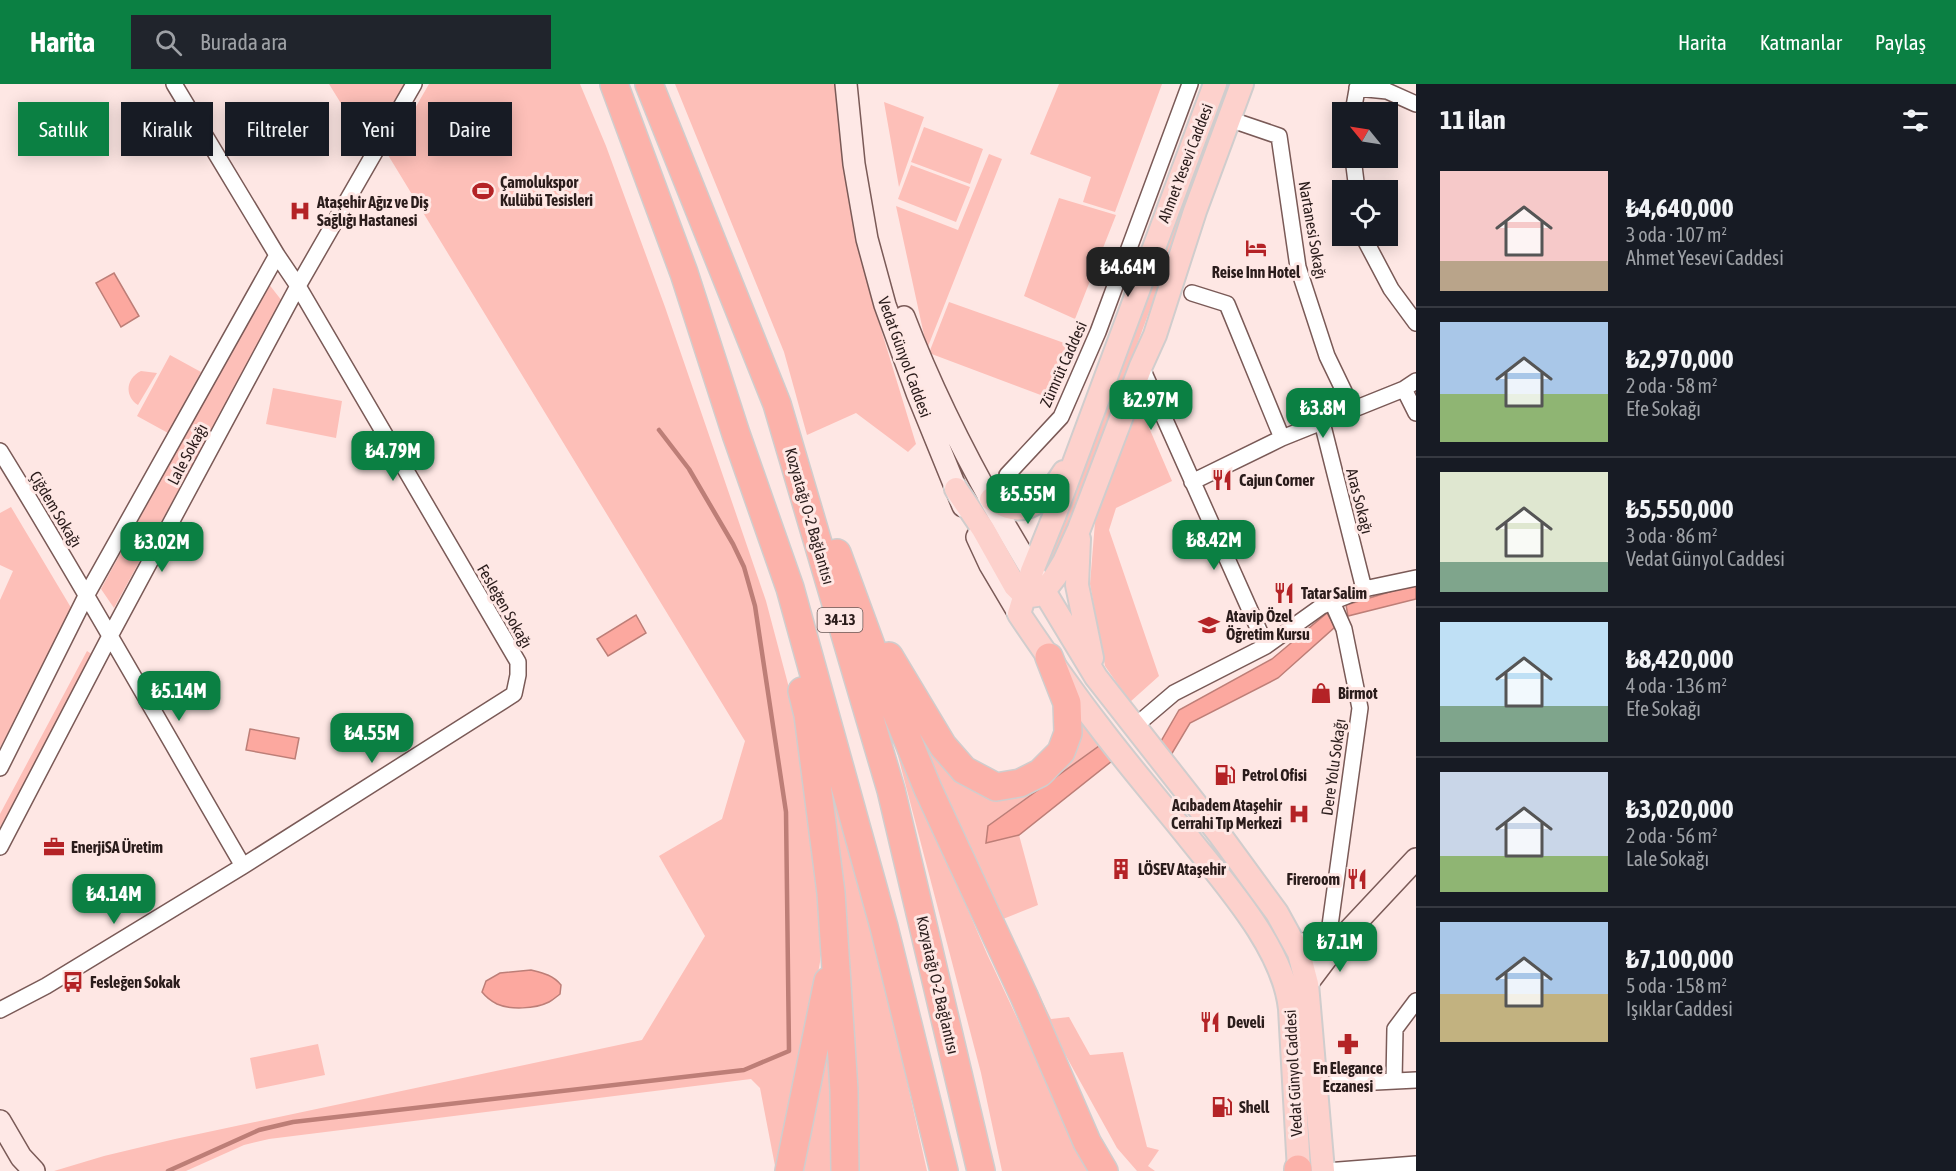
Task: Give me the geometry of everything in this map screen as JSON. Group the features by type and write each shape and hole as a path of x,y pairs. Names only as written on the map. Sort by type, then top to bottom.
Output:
{"highway":[{"name":"34-13","path":"614,84 684,273 736,434 790,588 884,927 944,1171"},
{"name":"Kozyatağı O-2 Bağlantısı","path":"649,84 777,404 891,790 981,1171"},
{"path":"777,404 842,564 888,692 928,789 1024,996 1087,1142 1104,1171"},
{"path":"736,434 808,715 831,893 844,1090 845,1171"},
{"path":"842,564 886,651 943,746 964,770 996,787 1020,783 1040,773 1061,752 1068,734 1067,703 1049,657"},
{"path":"789,1171 827,985 831,893"},
{"path":"1024,996 1121,1171"}],"main road":[{"name":"Vedat Günyol Caddesi","path":"846,84 854,164 867,239 882,294 917,393 956,489"},
{"name":"Vedat Günyol Caddesi","path":"861,84 867,177 880,240 896,295 908,329 946,415 1032,571"},
{"name":"Ahmet Yesevi Caddesi","path":"1029,600 1032,571 1215,84"},
{"name":"Ahmet Yesevi Caddesi","path":"1029,600 1056,577 1079,529 1155,335 1195,211 1242,84"},
{"path":"991,499 1008,507 1024,509 1041,500 1055,486 1076,454"},
{"path":"956,489 983,529 1011,581 1029,600"},
{"path":"1079,529 1077,585 1096,677"},
{"name":"Vedat Günyol Caddesi","path":"1029,600 1049,657 1097,724 1216,871 1261,934 1282,972 1289,996 1309,1171"},
{"name":"Vedat Günyol Caddesi","path":"1029,600 1096,677 1226,843 1277,913 1296,945 1308,984 1316,1085 1309,1171"},
{"path":"1308,984 1335,939 1416,859"},
{"path":"1296,945 1335,939"},
{"path":"0,1121 26,1166"}],"street":[{"name":"Fesleğen Sokağı","path":"0,1010 46,986 243,866 514,694 518,675 518,662 298,286 174,84"},
{"name":"Lale Sokağı","path":"0,847 110,636 298,286 414,84"},
{"name":"Zümrüt Caddesi","path":"1007,475 1061,417 1098,332 1190,84"},
{"path":"1355,102 1358,86 1388,91 1416,104"},
{"name":"Nartanesi Sokağı","path":"1229,119 1279,136 1298,267 1327,356 1353,410"},
{"path":"1368,246 1391,289 1416,323"},
{"name":"Lale Sokağı","path":"0,768 86,596 277,255"},
{"path":"1192,293 1227,304 1282,438"},
{"path":"1141,366 1266,646"},
{"path":"1192,482 1282,438 1410,385 1416,413"},
{"name":"Aras Sokağı","path":"1322,422 1364,589"},
{"name":"Çiğdem Sokağı","path":"0,451 52,534 243,866"},
{"path":"1134,727 1174,693 1266,646 1322,606 1364,589 1416,578"},
{"name":"Dere Yolu Sokağı","path":"1332,602 1344,629 1360,708 1335,939"},
{"path":"1394,1081 1395,1029 1416,1001"},
{"path":"1316,1085 1416,1080"},
{"path":"1309,1171 1416,1164"}],"shaded area":[{"path":"329,84 407,84 397,102 341,103"},
{"path":"429,84 580,84 606,146 665,307 766,601 797,718 823,887 820,962 784,1171 776,1171 760,1088 751,1079 269,1139 244,1145 186,1171 54,1171 175,1139 642,1040 705,936 659,856 722,819 745,741 389,156 416,156 416,107"},
{"path":"675,84 838,84 845,164 873,303 916,444 908,452 856,413 807,435 784,352"},
{"path":"1059,84 1162,84 1115,212 1083,202 1091,177 1030,154"},
{"path":"1224,84 1232,84 1052,573 1044,564"},
{"path":"884,102 924,117 899,187"},
{"path":"924,127 983,149 970,184 911,162"},
{"path":"989,154 1002,159 927,349 896,206 958,230"},
{"path":"911,165 970,187 956,222 898,199"},
{"path":"1059,198 1116,215 1075,319 1024,296"},
{"path":"114,273 139,316 121,327 96,283"},
{"path":"268,283 282,301 114,608 101,589"},
{"path":"949,302 1067,344 1046,397 929,353"},
{"path":"170,355 201,372 168,433 137,416"},
{"path":"141,371 157,373 138,405 130,397 129,387 132,378"},
{"path":"273,388 342,401 336,438 266,424"},
{"path":"1138,402 1172,481 1116,508 1109,530 1159,676 1130,702 1105,666 1090,584 1095,522"},
{"path":"11,507 73,611 0,748 0,600 13,571 0,565 0,513"},
{"path":"1416,584 1416,599 1348,616 1346,605"},
{"path":"1327,613 1335,627 1278,678 1190,723 1171,755 1160,743 1179,710 1272,659"},
{"path":"636,615 646,633 608,656 597,639"},
{"path":"87,651 93,655 0,828 0,814"},
{"path":"901,700 938,753 1020,789 1076,716 1099,746 988,825 986,842 1019,835 1038,905 1003,919 1051,1019 1069,1017 1090,1055 1123,1052 1147,1147 1159,1150 1148,1166 1155,1171 1137,1171 1117,1148 1035,1000"},
{"path":"250,729 299,738 295,759 246,750"},
{"path":"892,733 987,954 1089,1171 1002,1171 981,1073"},
{"path":"1099,746 1112,761 1019,835 986,843 988,826"},
{"path":"828,761 848,816 927,1171 855,1171"},
{"path":"531,970 555,979 561,985 560,994 543,1004 515,1008 497,1004 482,992 486,981 500,973"},
{"path":"830,1034 836,1171 803,1171"},
{"path":"318,1044 325,1075 256,1089 250,1058"}],"waterway":[{"path":"168,1171 259,1130 293,1122 744,1070 789,1051 786,812 755,606 744,567 733,544 689,469 659,430"}],"place":[{"name":"Çamolukspor Kulübü Tesisleri","path":"483,191"},
{"name":"Ataşehir Ağız ve Diş Sağlığı Hastanesi","path":"300,211"},
{"name":"Reise Inn Hotel","path":"1256,248"},
{"name":"Cajun Corner","path":"1222,480"},
{"name":"Tatar Salim","path":"1284,593"},
{"name":"Atavip Özel Öğretim Kursu","path":"1209,625"},
{"name":"Birmot","path":"1321,693"},
{"name":"Petrol Ofisi","path":"1225,775"},
{"name":"Acıbadem Ataşehir Cerrahi Tıp Merkezi","path":"1299,814"},
{"name":"EnerjiSA Üretim","path":"54,847"},
{"name":"LÖSEV Ataşehir","path":"1121,869"},
{"name":"Fireroom","path":"1357,879"},
{"name":"Fesleğen Sokak","path":"73,982"},
{"name":"Develi","path":"1210,1022"},
{"name":"En Elegance Eczanesi","path":"1348,1044"},
{"name":"Shell","path":"1222,1107"}]}
